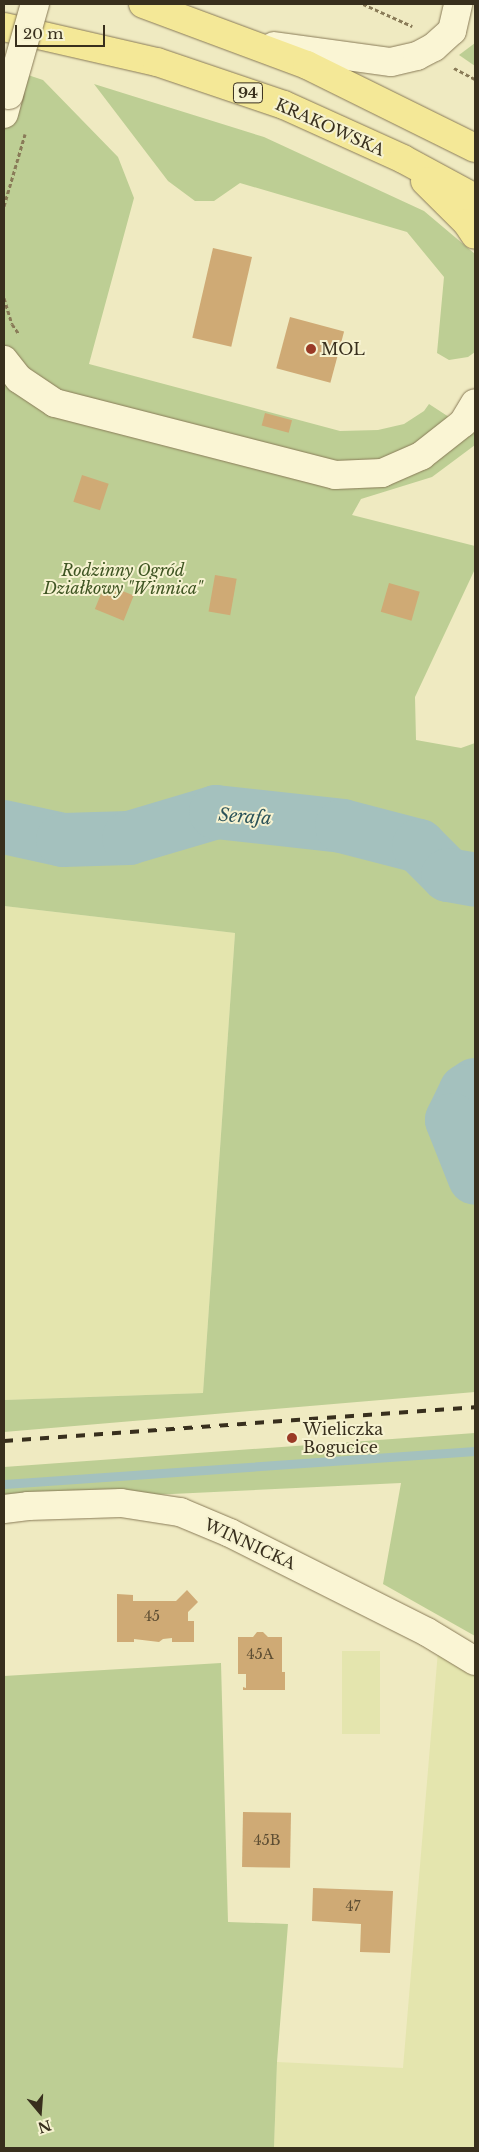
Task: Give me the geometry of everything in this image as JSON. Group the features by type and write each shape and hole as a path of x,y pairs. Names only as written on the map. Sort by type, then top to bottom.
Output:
{"main road":[{"path":"143,4 250,42 351,85 475,148"},
{"name":"KRAKOWSKA","path":"4,26 157,62 284,105 403,159 475,198"},
{"path":"403,159 467,223 475,235"}],"street":[{"path":"6,105 35,4"},
{"path":"250,42 391,62 417,56 434,47 452,31 458,4"},
{"path":"4,360 19,379 55,403 336,475 382,474 421,456 463,423 475,403"},
{"name":"WINNICKA","path":"4,1509 28,1506 120,1503 180,1512 230,1532 427,1632 475,1660"}],"path":[{"path":"363,4 385,12 418,31"},
{"path":"451,64 475,79"},
{"path":"4,206 26,130"},
{"path":"4,298 12,324 21,337"}],"green space":[{"path":"475,43 475,66 459,55"},
{"name":"Rodzinny Ogród Działkowy \"Winnica\"","path":"4,67 43,80 118,157 134,198 89,364 340,431 378,430 404,424 424,411 429,404 475,434 475,445 432,477 361,499 352,515 475,546 475,569 415,697 416,740 461,748 475,743 475,1392 4,1432 4,1400 203,1393 235,933 4,906"},
{"path":"94,84 264,137 424,211 475,254 475,352 468,357 449,360 437,353 444,277 407,232 240,183 214,201 195,201 168,181"},
{"path":"4,906 235,933 203,1393 4,1400"},
{"path":"475,1433 475,1636 383,1584 401,1483 4,1502 4,1467"},
{"path":"342,1651 380,1651 380,1734 342,1734"},
{"path":"438,1651 475,1674 475,2148 274,2148 277,2062 403,2068"},
{"path":"221,1663 228,1922 288,1924 277,2062 274,2148 4,2148 4,1676"}],"building":[{"path":"213,248 252,257 231,347 192,338"},
{"name":"MOL","path":"290,317 344,331 330,383 276,368"},
{"path":"265,413 292,420 289,433 262,426"},
{"path":"82,475 109,484 100,510 73,502"},
{"path":"215,575 237,579 230,615 209,611"},
{"path":"389,583 420,592 411,621 381,612"},
{"path":"105,584 134,596 124,621 95,609"},
{"path":"187,1590 198,1602 188,1612 188,1621 194,1621 194,1642 172,1642 172,1638 163,1639 159,1642 134,1639 134,1642 117,1642 117,1594 133,1595 133,1601 176,1601"},
{"path":"257,1632 263,1632 268,1637 282,1637 282,1672 285,1672 285,1690 243,1690 243,1687 246,1688 246,1674 238,1674 238,1637 253,1637"},
{"path":"243,1812 291,1813 290,1868 242,1867"},
{"path":"313,1888 393,1891 390,1953 360,1952 361,1924 312,1921"}],"waterway":[{"name":"Serafa","path":"4,827 63,840 129,838 216,812 342,826 419,846 448,875 475,880"},
{"name":"Serafa","path":"475,1085 466,1091 452,1120 475,1178"},
{"path":"4,1484 475,1451"}],"railway":[{"path":"4,1441 475,1407"}],"place":[{"name":"MOL","path":"311,349"},
{"name":"Wieliczka Bogucice","path":"292,1438"}]}
